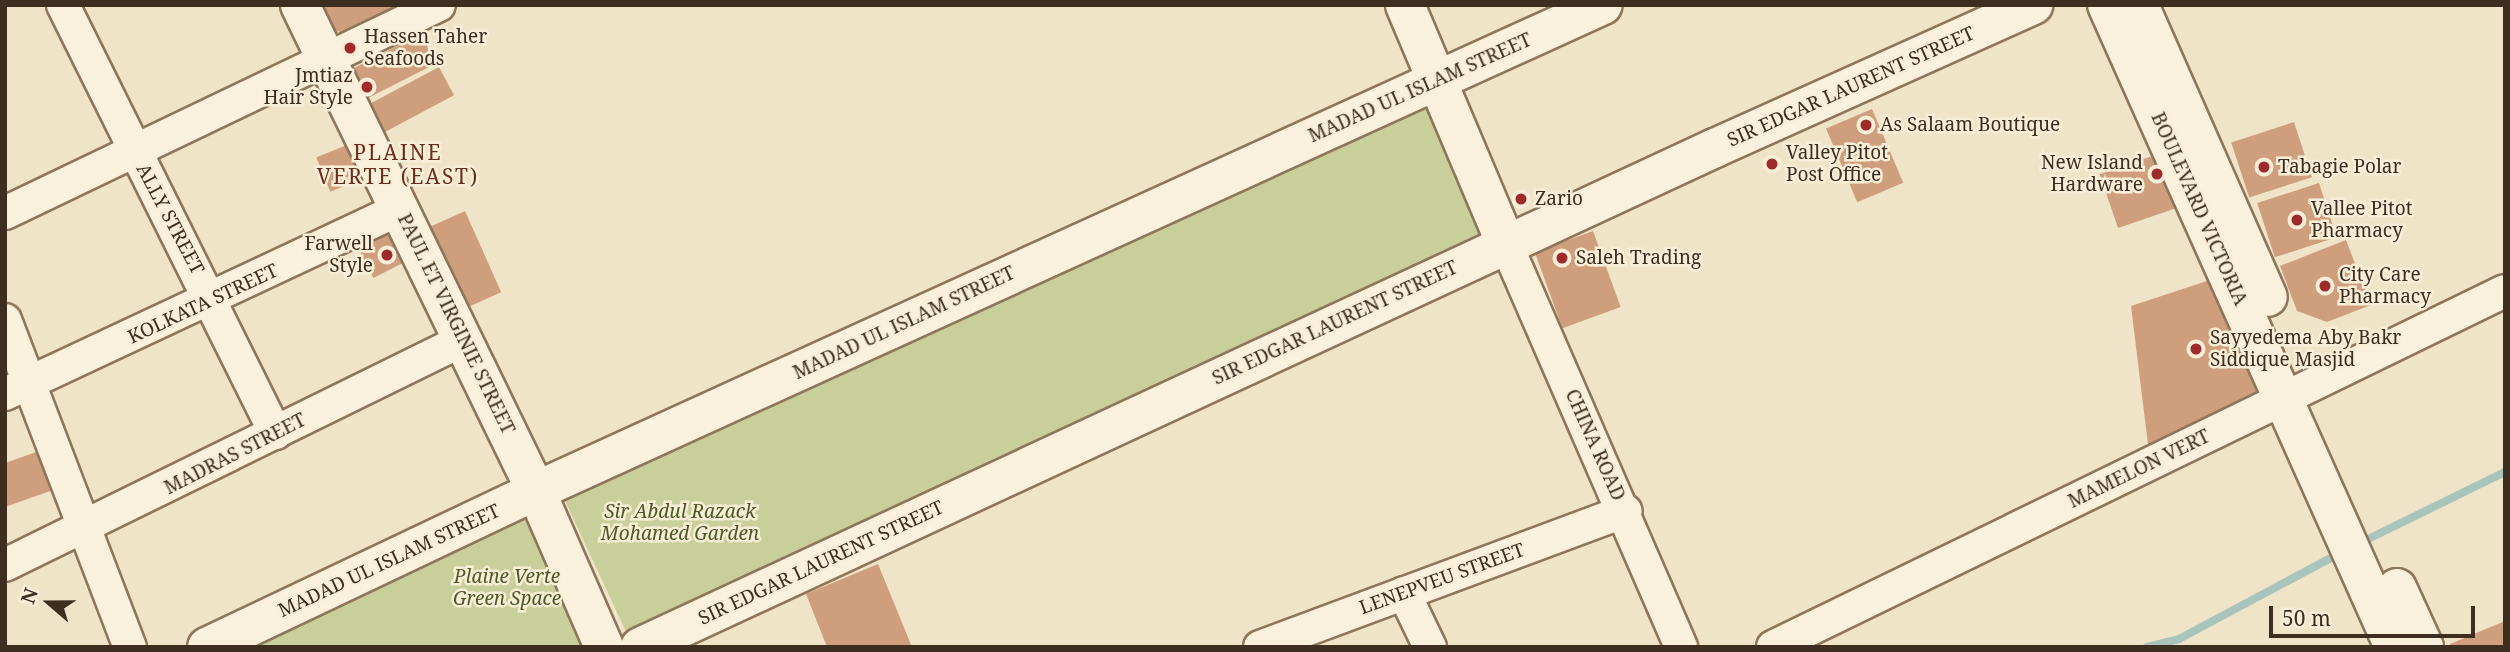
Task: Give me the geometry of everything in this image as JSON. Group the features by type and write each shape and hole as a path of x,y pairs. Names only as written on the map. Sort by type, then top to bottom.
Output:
{"main road":[{"name":"PAUL ET VIRGINIE STREET","path":"300,5 536,491 604,647"},
{"path":"1405,5 1506,244"},
{"name":"MADAD UL ISLAM STREET","path":"207,647 536,491 1603,5"},
{"name":"SIR EDGAR LAURENT STREET","path":"640,647 1506,244 2032,5"},
{"name":"BOULEVARD VICTORIA","path":"2107,5 2295,392"},
{"name":"BOULEVARD VICTORIA","path":"2139,5 2295,392 2369,560"},
{"path":"2369,560 2394,647"},
{"path":"2369,560 2424,647"}],"street":[{"name":"ALLY STREET","path":"63,5 133,149 213,300 275,433"},
{"path":"5,213 133,149 439,5"},
{"name":"KOLKATA STREET","path":"18,389 213,300 400,209"},
{"name":"CHINA ROAD","path":"1506,244 1625,511 1681,647"},
{"name":"MAMELON VERT","path":"1773,647 2505,290"},
{"path":"5,320 18,389 88,528 130,647"},
{"name":"MADRAS STREET","path":"5,565 88,528 463,340"},
{"name":"LENEPVEU STREET","path":"1260,647 1625,511"},
{"path":"1405,593 1430,647"}],"green space":[{"name":"Sir Abdul Razack Mohamed Garden","path":"1426,97 1489,232 627,634 564,499"},
{"name":"Plaine Verte Green Space","path":"537,509 599,647 237,647"}],"building":[{"path":"318,5 423,5 363,35 320,29"},
{"path":"421,34 436,63 356,104 341,75"},
{"path":"439,67 454,95 375,138 360,109"},
{"path":"1872,109 1903,183 1857,202 1826,129"},
{"path":"2294,122 2312,177 2249,198 2231,142"},
{"path":"347,145 361,179 330,192 316,157"},
{"path":"2161,153 2180,207 2118,228 2100,174"},
{"name":"Vallee Pitot Pharmacy","path":"2319,183 2337,237 2275,257 2257,203"},
{"path":"465,211 501,292 461,310 425,229"},
{"path":"386,230 403,263 373,278 357,245"},
{"path":"1593,231 1621,307 1562,328 1535,252"},
{"name":"City Care Pharmacy","path":"2346,240 2371,305 2327,322 2297,311 2280,266"},
{"name":"Sayyedema Aby Bakr Siddique Masjid","path":"2225,275 2273,393 2149,453 2131,306"},
{"path":"42,450 56,489 5,507 5,463"},
{"path":"878,564 912,647 827,647 806,594"},
{"path":"2505,621 2505,647 2451,647 2450,644"}],"waterway":[{"path":"2360,543 2505,472"},
{"path":"2147,647 2179,639 2342,552"}],"place":[{"name":"Hassen Taher Seafoods","path":"350,48"},
{"name":"Jmtiaz Hair Style","path":"367,87"},
{"name":"As Salaam Boutique","path":"1866,125"},
{"name":"Valley Pitot Post Office","path":"1772,164"},
{"name":"Tabagie Polar","path":"2264,167"},
{"name":"New Island Hardware","path":"2157,174"},
{"name":"Zario","path":"1521,199"},
{"name":"Vallee Pitot Pharmacy","path":"2297,220"},
{"name":"Farwell Style","path":"387,255"},
{"name":"Saleh Trading","path":"1562,258"},
{"name":"City Care Pharmacy","path":"2325,286"},
{"name":"Sayyedema Aby Bakr Siddique Masjid","path":"2196,349"}],"district":[{"name":"PLAINE VERTE (EAST)","path":"398,164"}]}
